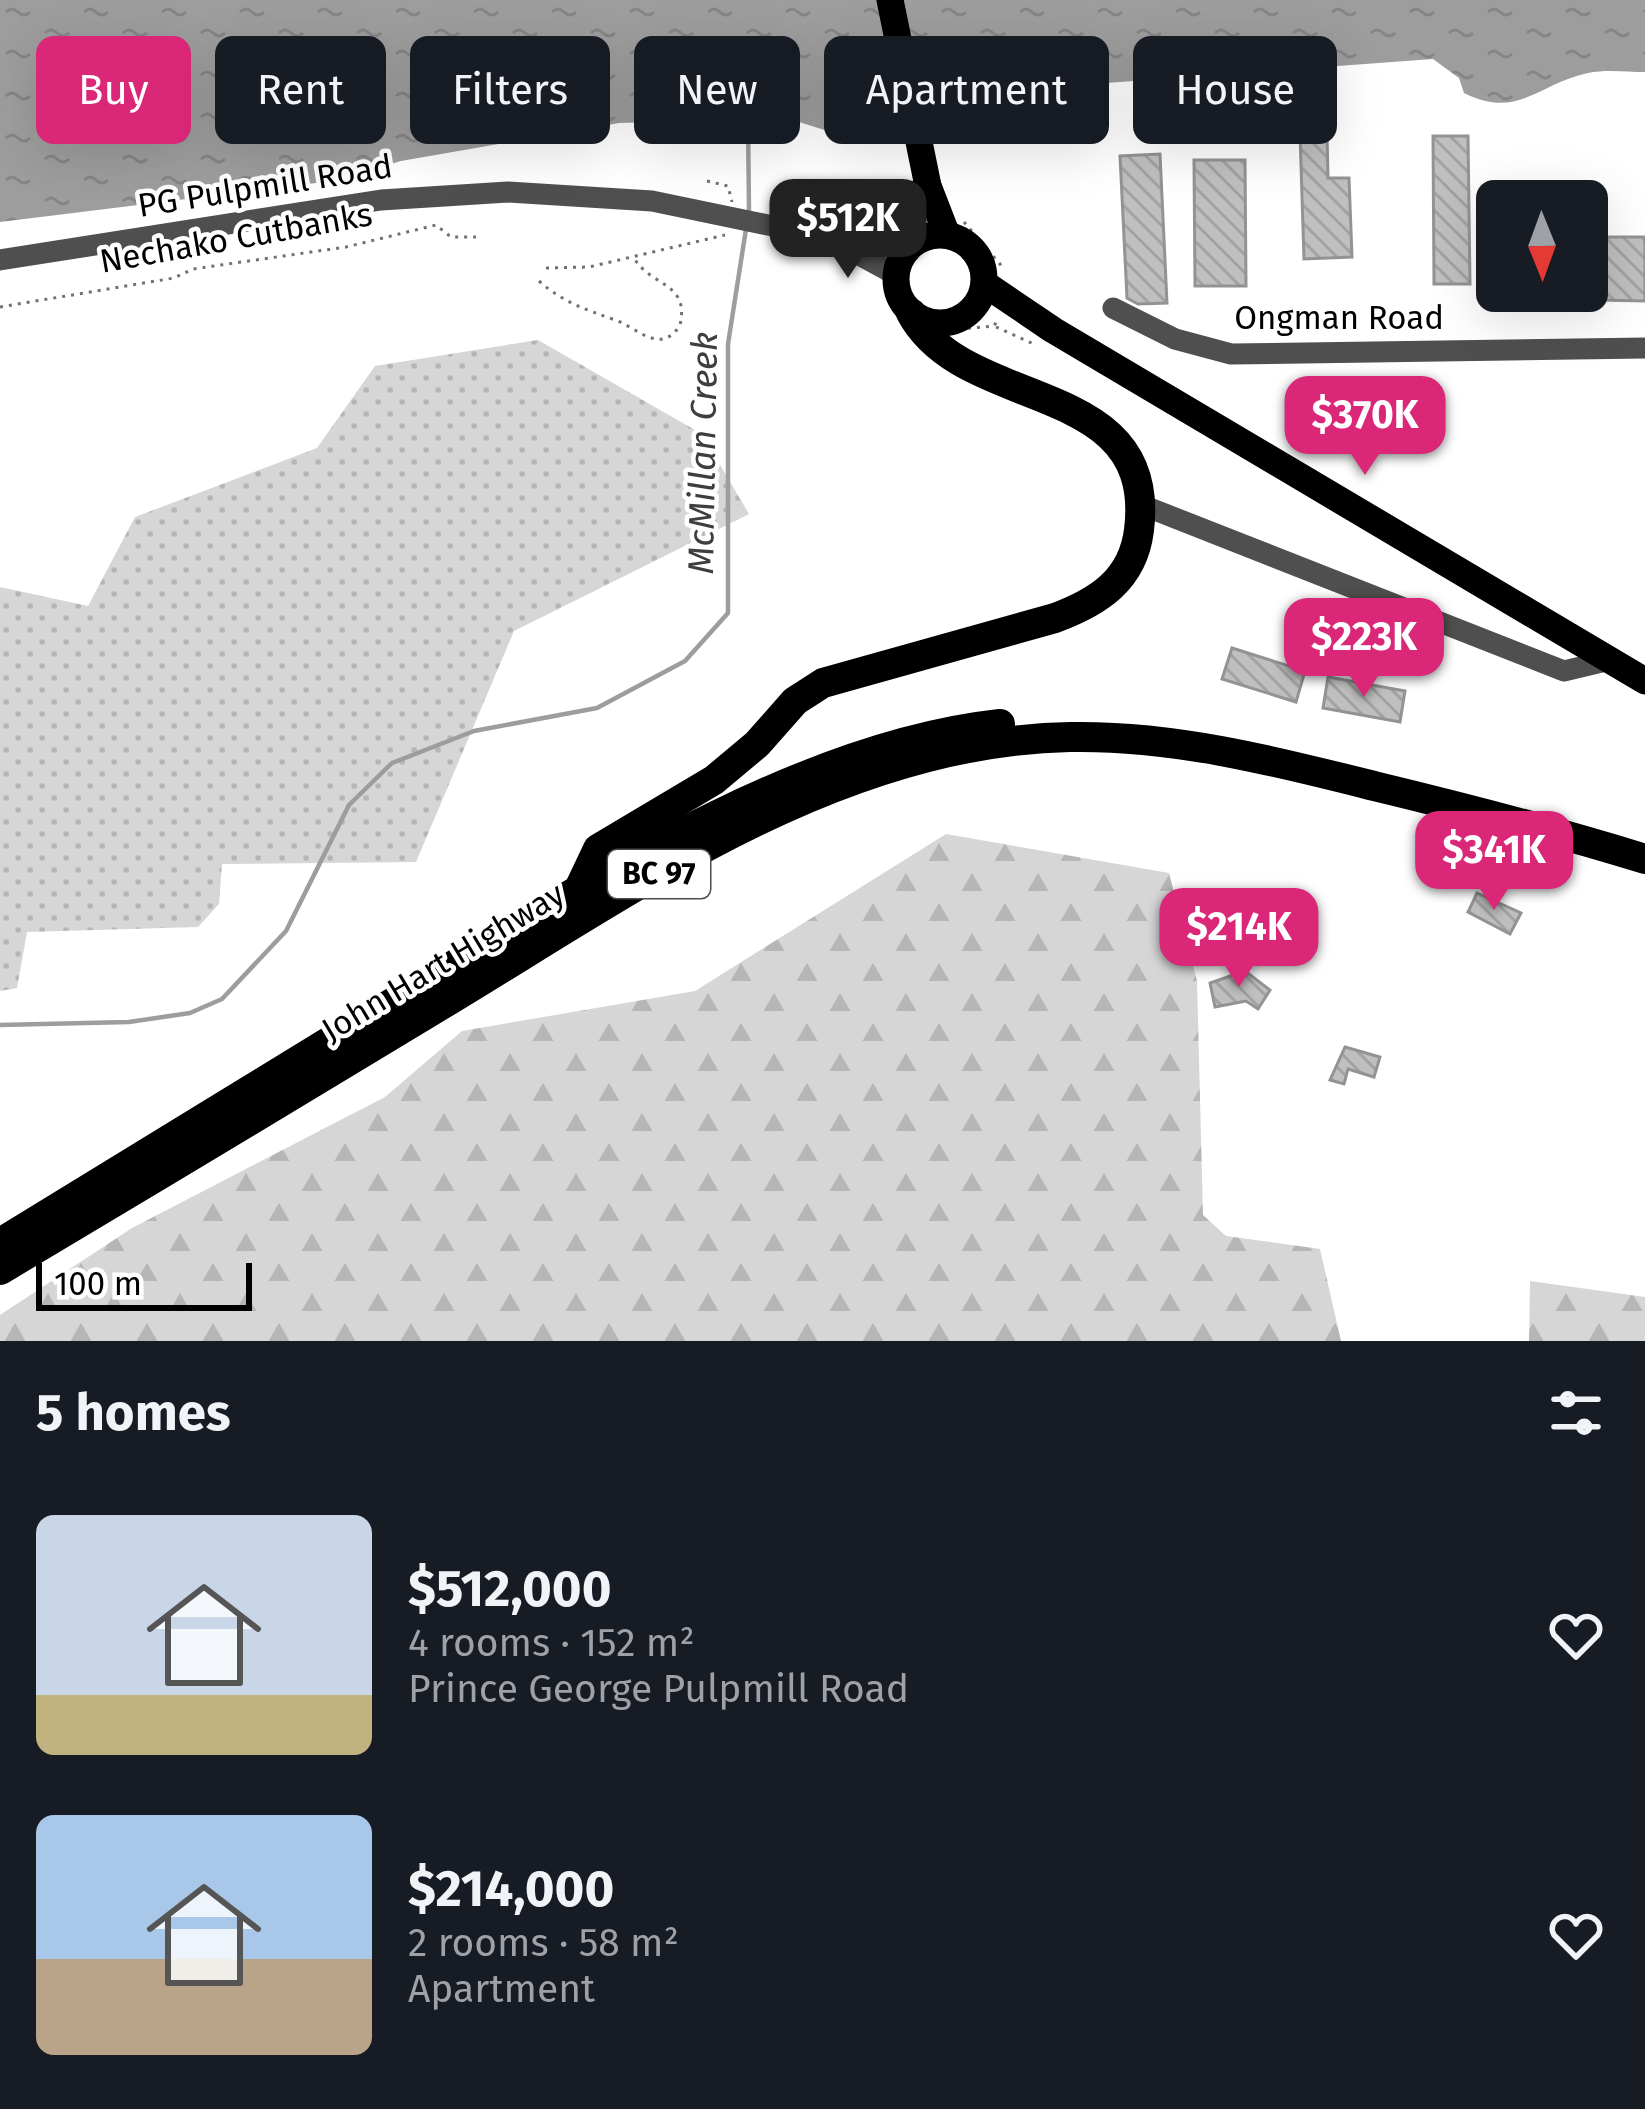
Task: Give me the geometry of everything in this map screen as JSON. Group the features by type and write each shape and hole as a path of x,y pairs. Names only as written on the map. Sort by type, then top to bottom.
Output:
{"highway":[{"path":"579,889 598,849 714,780 757,744 795,701 823,683 1090,604 1118,584 1138,542 1142,505 1137,475 1123,448 1094,422 951,361 924,337 911,313"},
{"name":"John Hart Highway","path":"0,1243 579,889 817,771 958,728 1066,717 1150,719 1287,745 1645,838"},
{"name":"John Hart Highway","path":"0,1270 653,878 824,792 964,749 1068,736 1150,740 1281,762 1530,824 1645,859"}],"main road":[{"path":"890,0 925,174 947,235 978,255 979,296 951,323 923,320 911,313 897,289 896,275 915,243 925,174"},
{"path":"826,237 894,214 925,174"},
{"path":"915,243 947,235"},
{"path":"979,296 1053,330 1645,681"}],"street":[{"name":"PG Pulpmill Road","path":"0,260 452,193 576,194 720,213 826,237"},
{"path":"826,237 915,243"},
{"path":"826,237 896,275"},
{"name":"Ongman Road","path":"1113,308 1175,339 1231,354 1645,348"},
{"path":"1142,505 1564,671 1610,660"}],"path":[{"path":"546,268 634,258 725,237 733,195 728,186 707,181"},
{"name":"Nechako Cutbanks","path":"0,308 174,278 194,269 346,247 409,229 436,225 451,237 476,237"},
{"path":"539,281 580,310 613,319 654,340 666,339 680,325 680,298 674,286 646,272 634,258"}],"green space":[{"path":"538,340 702,434 749,514 514,631 416,862 222,864 219,904 198,927 27,932 17,988 0,991 0,587 88,606 135,517 317,448 375,366"},
{"path":"946,834 1169,873 1197,981 1203,1215 1226,1236 1320,1249 1341,1341 0,1341 0,1315 132,1228 385,1097 462,1031 695,991"},
{"path":"1530,1281 1645,1297 1645,1341 1529,1341"}],"water":[{"path":"0,0 1645,0 1645,72 1588,73 1499,103 1464,93 1459,78 1433,59 1337,66 1337,36 1133,36 1133,81 1109,83 1109,36 824,36 824,130 800,122 800,36 634,36 634,123 610,125 610,36 410,36 410,144 499,144 401,161 332,181 0,222"}],"building":[{"path":"1433,136 1468,136 1470,284 1434,284"},
{"path":"1300,144 1327,144 1328,178 1349,178 1352,257 1304,259"},
{"path":"1160,154 1167,303 1138,304 1127,298 1120,156"},
{"path":"1194,160 1245,160 1246,286 1195,286"},
{"path":"1608,237 1645,237 1645,301 1608,300"},
{"path":"1374,380 1374,419 1348,420 1348,406 1323,407 1323,381"},
{"path":"1232,648 1305,671 1296,702 1222,679"},
{"path":"1328,677 1405,691 1400,722 1323,708"},
{"path":"1477,893 1521,913 1510,934 1468,912"},
{"path":"1245,971 1270,990 1258,1009 1246,1001 1215,1007 1210,983"},
{"path":"1345,1047 1380,1057 1374,1077 1348,1069 1344,1084 1330,1080"}],"waterway":[{"name":"McMillan Creek","path":"748,144 749,212"},
{"name":"McMillan Creek","path":"0,1025 129,1022 190,1013 222,999 286,931 349,805 392,763 474,731 597,708 685,661 728,613 728,344 746,229"}]}
